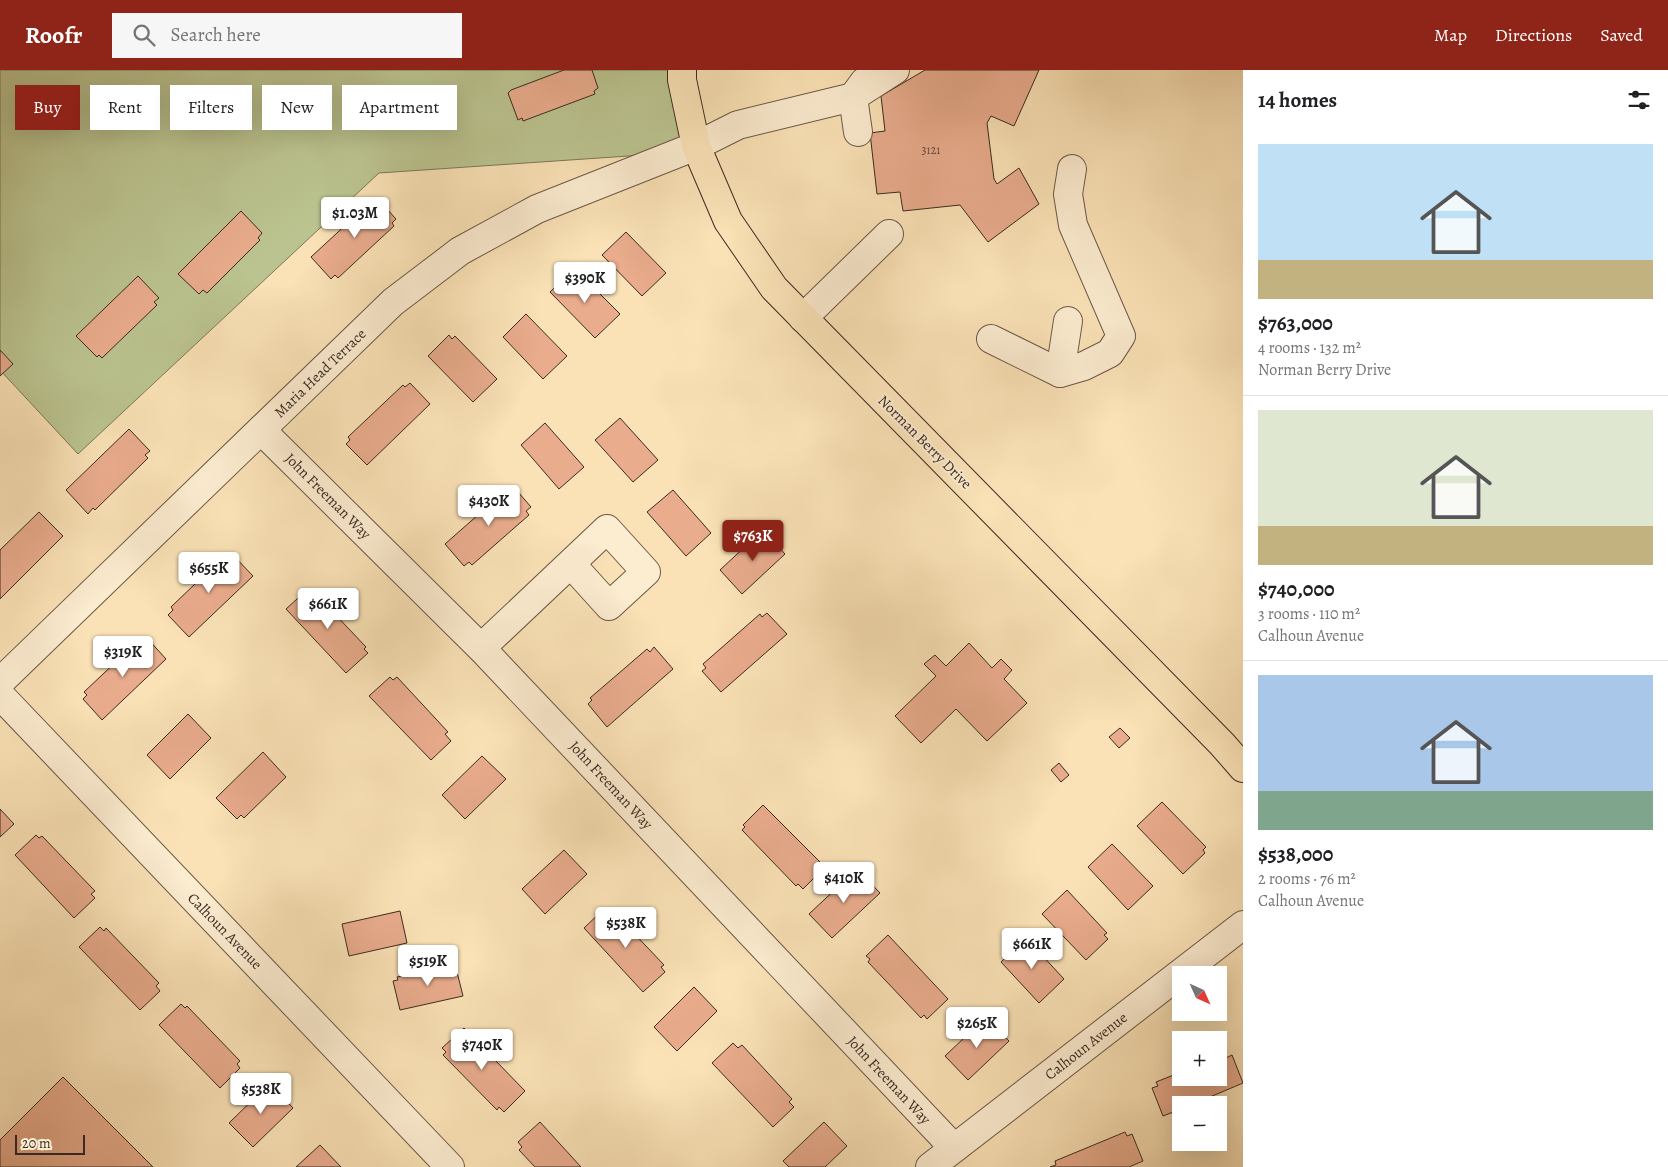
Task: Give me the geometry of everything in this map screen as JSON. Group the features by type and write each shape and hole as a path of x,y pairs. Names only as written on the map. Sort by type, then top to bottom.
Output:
{"main road":[{"name":"Norman Berry Drive","path":"682,70 682,80 696,146 728,221 774,288 1222,744 1243,768"}],"street":[{"path":"858,132 853,97 872,70"},
{"name":"Maria Head Terrace","path":"0,682 393,302 460,251 537,209 696,146 738,125 853,97 895,70"},
{"path":"991,339 1060,373 1084,366 1110,353 1121,336 1073,225 1068,194 1072,169"},
{"path":"803,318 888,234"},
{"path":"1060,373 1068,321"},
{"name":"John Freeman Way","path":"261,430 481,648 954,1148"},
{"path":"481,648 570,564"},
{"name":"Calhoun Avenue","path":"0,695 450,1167"},
{"name":"Calhoun Avenue","path":"930,1167 1243,925"}],"green space":[{"path":"0,70 691,70 702,151 379,173 78,454 0,370"}],"building":[{"path":"564,70 592,70 598,88 594,91 595,94 523,121 522,118 518,120 508,93 511,90"},
{"path":"925,70 1039,70 1014,126 991,116 987,123 994,179 997,184 1019,168 1039,204 988,242 960,205 903,211 900,192 877,194 870,133 885,131 881,96"},
{"path":"376,197 396,219 392,223 394,226 338,278 335,275 331,279 311,257"},
{"path":"241,211 262,233 258,238 260,240 207,293 203,290 199,294 178,274"},
{"path":"626,232 666,273 642,296 602,255"},
{"path":"571,272 574,275 578,272 620,314 595,338 550,292"},
{"path":"138,276 159,298 154,302 157,305 102,358 99,355 97,357 76,336"},
{"path":"526,314 567,356 543,379 503,337"},
{"path":"449,335 452,339 455,336 497,379 473,402 428,356"},
{"path":"0,350 13,364 0,376"},
{"path":"410,383 430,404 367,465 346,444 350,440 348,437 403,385 405,387"},
{"path":"620,418 658,460 633,482 595,440"},
{"path":"545,423 584,467 559,489 521,445"},
{"path":"129,429 150,451 145,455 148,458 95,510 93,508 88,514 66,490"},
{"path":"512,485 531,507 526,511 529,515 472,565 469,562 464,566 445,544"},
{"path":"673,490 711,533 686,556 647,512"},
{"path":"39,512 63,536 0,599 0,550"},
{"path":"763,530 785,554 742,594 720,570"},
{"path":"231,553 253,576 189,637 168,615 173,610 171,607 223,557 225,559"},
{"path":"308,589 312,593 313,591 366,647 364,649 368,653 346,673 286,609"},
{"path":"767,613 787,634 721,692 702,671 706,668 703,664 760,614 762,617"},
{"path":"146,637 166,659 102,720 83,699 87,695 84,692 138,641 139,643"},
{"path":"969,643 992,668 1001,659 1012,670 1004,679 1027,703 987,741 956,709 921,743 895,716 936,676 924,664 935,655 946,666"},
{"path":"654,647 673,669 607,727 588,704 592,700 590,698 647,649 650,652"},
{"path":"390,677 393,680 397,677 448,732 445,734 451,741 431,760 369,696"},
{"path":"188,714 211,738 170,779 147,755"},
{"path":"1120,728 1130,738 1119,748 1109,737"},
{"path":"263,752 286,777 244,818 241,815 237,819 216,798"},
{"path":"482,756 506,779 465,819 442,795"},
{"path":"1059,763 1069,775 1061,782 1051,770"},
{"path":"1162,802 1206,847 1203,850 1205,853 1183,874 1137,826"},
{"path":"763,805 825,867 803,889 798,884 796,886 742,830 745,827 743,825"},
{"path":"0,809 14,824 0,837"},
{"path":"36,835 39,838 42,836 95,891 91,894 95,898 74,918 15,855"},
{"path":"1112,844 1153,886 1128,910 1088,867"},
{"path":"564,850 587,874 545,914 522,889"},
{"path":"857,869 880,893 832,938 809,914"},
{"path":"1067,890 1107,933 1104,935 1108,939 1086,960 1042,914"},
{"path":"605,908 608,912 611,909 664,965 661,967 665,972 643,992 584,928"},
{"path":"400,911 407,943 349,956 342,924"},
{"path":"100,927 104,931 106,928 159,983 156,986 160,991 140,1010 79,947"},
{"path":"888,935 948,999 927,1019 924,1015 921,1018 868,962 870,959 866,956"},
{"path":"1026,938 1064,979 1039,1003 1001,962"},
{"path":"455,964 463,996 400,1010 393,981 398,980 397,977"},
{"path":"694,987 717,1011 677,1051 654,1027"},
{"path":"181,1004 185,1008 187,1006 240,1061 237,1064 240,1068 220,1088 159,1025"},
{"path":"986,1017 1009,1041 968,1080 945,1056"},
{"path":"464,1028 525,1091 504,1112 499,1107 497,1110 443,1055 446,1052 442,1048"},
{"path":"733,1043 738,1048 742,1045 792,1099 789,1102 794,1107 773,1127 712,1063"},
{"path":"1232,1055 1243,1083 1212,1096 1172,1096 1172,1112 1163,1116 1152,1088 1158,1086 1156,1082 1172,1076 1172,1086 1227,1086 1227,1058"},
{"path":"63,1077 153,1167 0,1167 0,1140"},
{"path":"270,1083 293,1108 253,1147 229,1123"},
{"path":"540,1122 581,1167 535,1167 519,1150 522,1147 518,1142"},
{"path":"824,1122 847,1146 825,1167 789,1167 783,1161"},
{"path":"1125,1132 1127,1136 1132,1134 1143,1161 1129,1167 1050,1167 1056,1165 1055,1161"},
{"path":"320,1145 341,1167 296,1167"}]}
